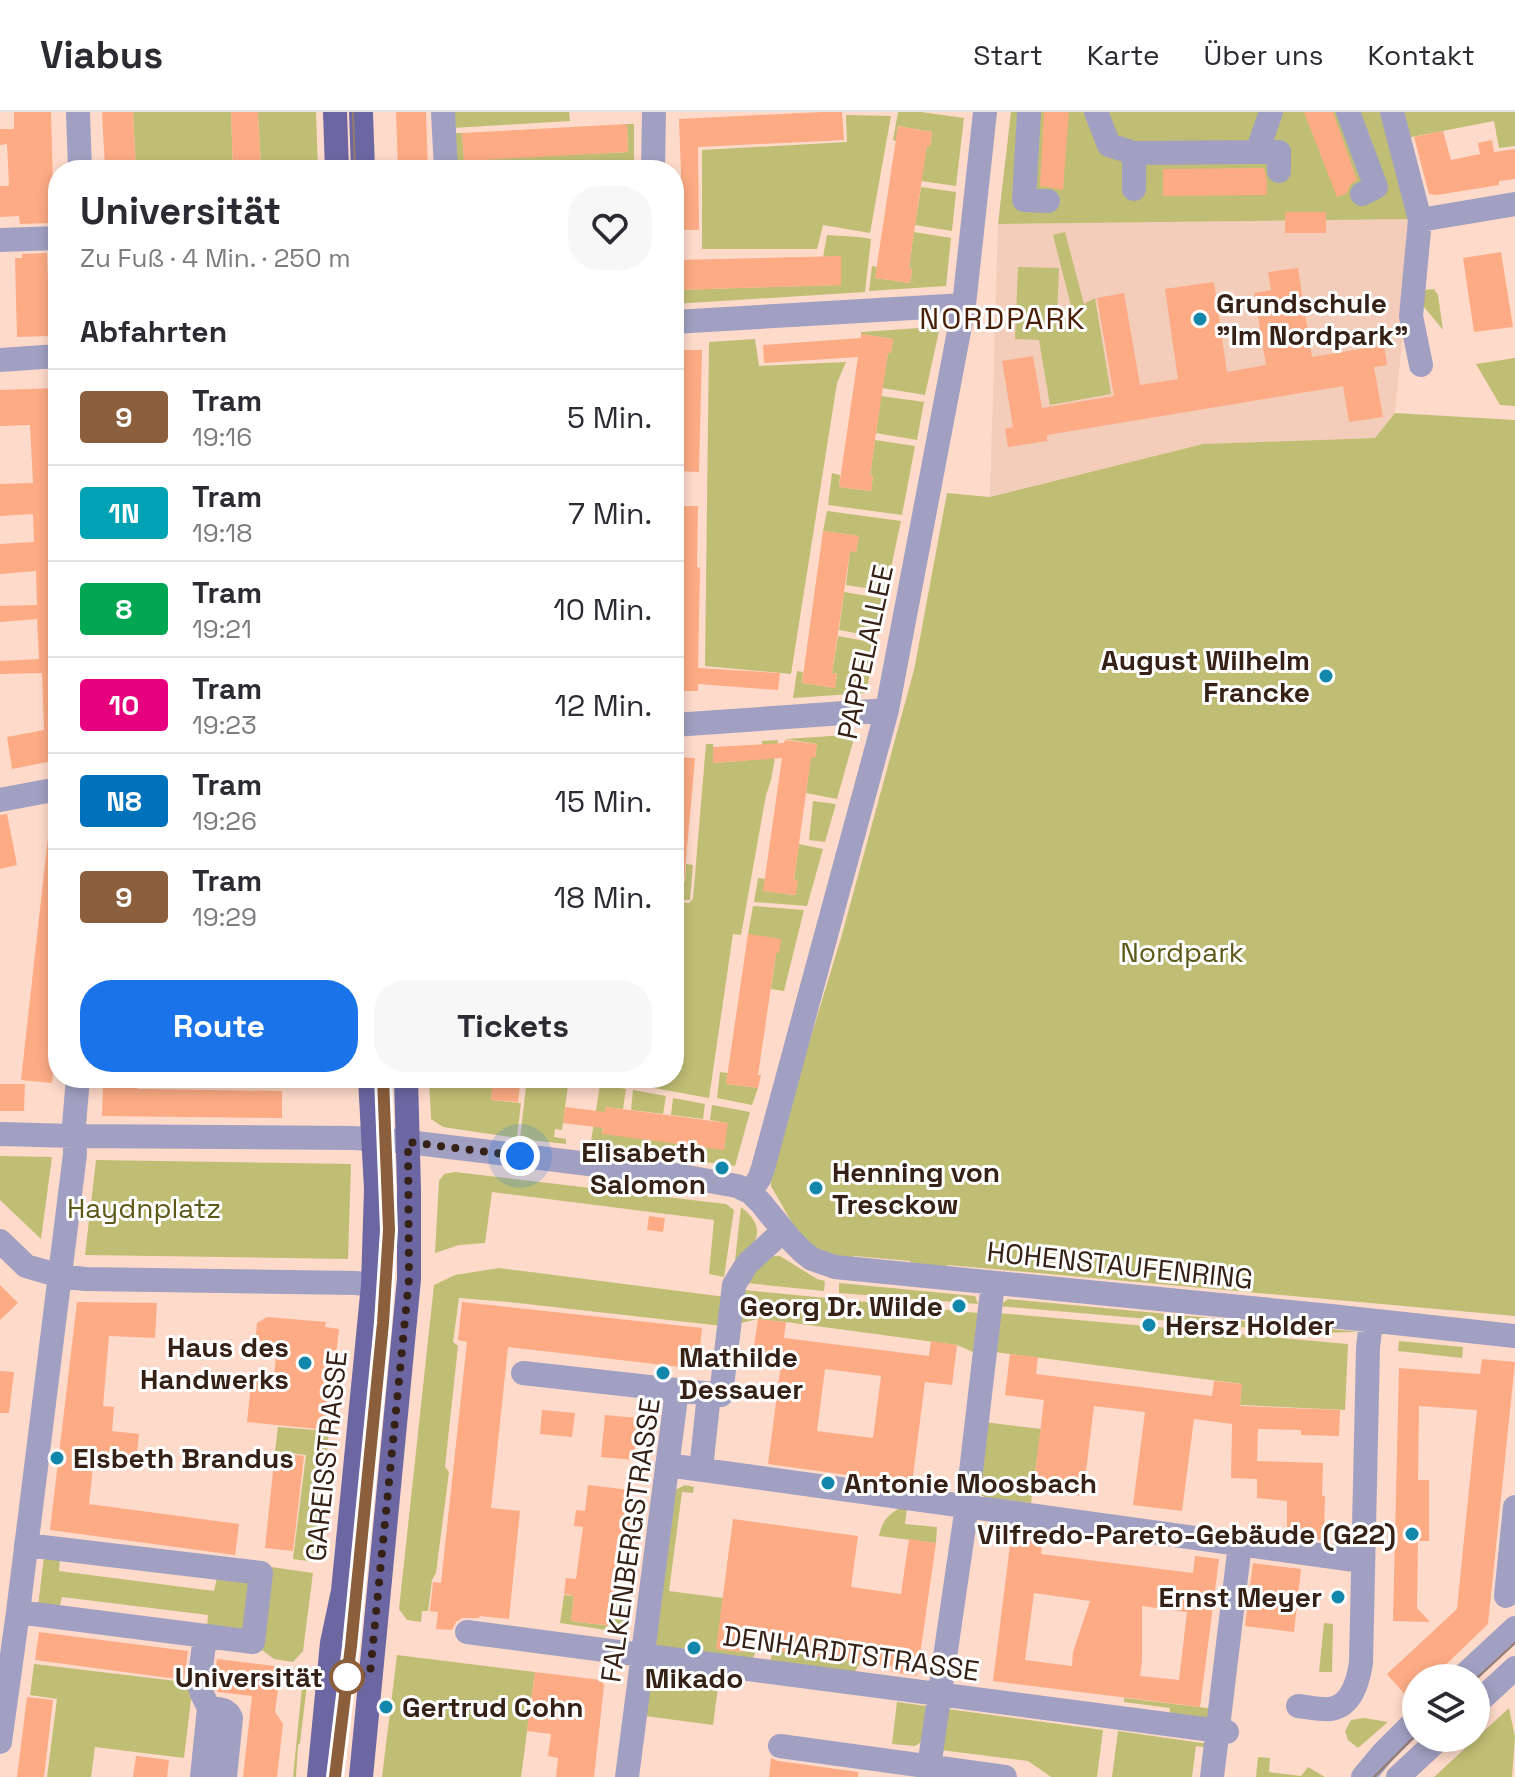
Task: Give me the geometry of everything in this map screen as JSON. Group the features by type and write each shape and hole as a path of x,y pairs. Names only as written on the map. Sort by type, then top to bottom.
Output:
{"main road":[{"path":"335,112 337,160"},
{"path":"361,112 363,160"},
{"name":"GAREISSTRASSE","path":"319,1777 332,1643 343,1591 373,1285 376,1189 371,1088"},
{"path":"361,1777 409,1279 406,1088"}],"street":[{"path":"78,112 80,160"},
{"path":"443,112 445,160"},
{"path":"653,160 654,112"},
{"name":"PAPPELALLEE","path":"750,1192 763,1168 887,710 964,305 985,112"},
{"path":"1029,112 1024,200 1048,201"},
{"path":"1096,112 1109,145 1134,153 1279,152 1279,171"},
{"path":"1257,152 1271,112"},
{"path":"1348,112 1376,187 1362,194"},
{"path":"1392,112 1420,220 1411,316 1421,365"},
{"path":"1134,153 1134,189"},
{"path":"1420,220 1515,204"},
{"path":"0,240 48,238"},
{"path":"684,321 964,305"},
{"path":"0,360 48,357"},
{"path":"684,724 887,710"},
{"path":"0,800 48,791"},
{"path":"0,1742 75,1154 77,1088"},
{"path":"0,1134 375,1139 670,1174 737,1186 750,1192"},
{"name":"HOHENSTAUFENRING","path":"750,1192 812,1259 835,1267 1515,1336"},
{"path":"701,1469 709,1394 721,1395 734,1285 747,1264 783,1231"},
{"path":"0,1241 26,1266 60,1276 85,1279 373,1285"},
{"path":"929,1767 967,1506 993,1283"},
{"path":"1298,1706 1330,1709 1341,1705 1356,1687 1361,1663 1371,1321"},
{"path":"523,1373 677,1390"},
{"name":"FALKENBERGSTRASSE","path":"627,1777 677,1390 709,1394"},
{"path":"667,1465 1240,1544 1312,1562 1362,1561"},
{"path":"1506,1596 1515,1507"},
{"path":"1212,1777 1223,1732 1240,1544"},
{"path":"18,1612 253,1642 261,1573 26,1545"},
{"path":"1476,1664 1515,1628"},
{"name":"DENHARDTSTRASSE","path":"467,1632 1223,1732"},
{"path":"202,1777 209,1708 199,1684 205,1636"},
{"path":"1490,1691 1515,1668"},
{"path":"209,1708 224,1710 231,1718 225,1777"},
{"path":"1363,1777 1402,1734"},
{"path":"780,1746 1005,1777"},
{"path":"1405,1770 1425,1752"}],"shaded area":[{"name":"Grundschule \"Im Nordpark\"","path":"1414,219 1395,413 1375,438 1203,444 990,497 998,224"}],"green space":[{"path":"133,112 231,112 233,160 135,160"},
{"path":"258,112 316,112 318,160 260,160"},
{"path":"453,112 569,112 570,121 453,128"},
{"path":"898,112 964,118 956,186 921,181 932,132 898,126 896,141 893,140"},
{"path":"1011,112 1381,112 1414,219 998,224"},
{"path":"1400,112 1515,112 1515,146 1499,148 1494,121 1407,138"},
{"path":"846,115 891,116 870,233 823,225 817,249 702,249 702,150 847,142"},
{"path":"627,124 634,124 634,160 464,160 628,152"},
{"path":"454,133 462,133 464,160 455,160"},
{"path":"921,187 956,192 952,231 915,225"},
{"path":"914,232 951,238 946,286 869,291 872,266 877,267 875,278 910,283"},
{"path":"1065,232 1084,304 1095,298 1111,394 1050,405 1039,340 1015,339 1018,267 1059,268 1057,318 1072,310 1053,235"},
{"path":"827,235 871,239 865,292 684,303 684,290 841,285 841,257 823,257"},
{"path":"1434,289 1438,295 1443,330 1424,307 1423,290"},
{"path":"934,327 939,331 925,395 882,388 893,339 861,332"},
{"path":"755,339 759,366 846,362 837,383 791,674 705,666 709,342"},
{"path":"1515,358 1515,406 1500,405 1476,364"},
{"path":"881,396 924,402 917,440 876,433"},
{"name":"Nordpark","path":"1395,413 1515,420 1515,1316 948,1265 942,1269 913,1266 910,1261 854,1256 849,1260 813,1247 799,1235 771,1186 770,1171 841,938 914,670 947,493 990,497 1203,444 1375,438"},
{"path":"875,440 915,446 902,515 828,505 832,473 840,475 839,487 871,491"},
{"path":"827,511 901,521 886,591 846,585 850,551 856,552 859,536 823,531"},
{"path":"844,592 885,599 877,637 839,630"},
{"path":"838,636 876,643 866,693 793,698 797,671 803,672 802,683 835,688 837,674 832,673"},
{"path":"847,735 853,742 837,799 806,793 811,757 815,757 817,744 785,739"},
{"path":"778,740 741,935 733,934 709,1098 654,1088 684,1088 684,903 693,899 706,744 713,744 714,763 762,759 762,741"},
{"path":"813,801 836,804 825,842 809,840"},
{"path":"799,844 823,849 807,906 754,902 758,878 765,879 764,891 795,895"},
{"path":"686,864 693,865 690,900 684,900"},
{"path":"753,906 804,910 784,991 771,989 776,953 779,953 748,934"},
{"path":"720,1072 728,1073 726,1084 758,1088 752,1105 717,1098"},
{"path":"429,1088 492,1088 491,1100 521,1103 517,1138 443,1127 431,1119"},
{"path":"526,1088 568,1088 562,1130 555,1129 554,1137 566,1139 566,1144 520,1139"},
{"path":"600,1088 626,1089 623,1109 606,1107 602,1133 724,1149 727,1123 710,1120 712,1105 750,1112 735,1166 590,1147"},
{"path":"633,1090 666,1096 663,1114 631,1110"},
{"path":"673,1098 705,1104 703,1119 671,1115"},
{"path":"0,1156 52,1157 41,1239 0,1200"},
{"name":"Haydnplatz","path":"96,1160 351,1164 348,1259 85,1255"},
{"path":"455,1172 726,1204 734,1210 724,1277 709,1274 714,1220 492,1192 485,1243 459,1245 435,1253 439,1181 444,1174"},
{"path":"741,1207 756,1224 757,1231 752,1245 734,1269"},
{"path":"780,1256 825,1281 824,1291 746,1283 766,1259"},
{"path":"499,1268 726,1297 722,1326 459,1298 453,1342 458,1346 445,1467 449,1472 436,1573 432,1580 428,1611 422,1611 421,1622 407,1620 399,1609 434,1285 455,1275"},
{"path":"839,1283 975,1296 978,1304 839,1293"},
{"path":"745,1290 978,1313 973,1352 957,1345 786,1322 758,1319 741,1323"},
{"path":"1008,1299 1358,1332 1311,1333 999,1306"},
{"path":"999,1313 1348,1344 1345,1410 1240,1405 1242,1384 994,1352"},
{"path":"1399,1341 1463,1347 1462,1358 1398,1351"},
{"path":"984,1422 1041,1429 1031,1503 984,1497 978,1493"},
{"path":"278,1427 329,1431 315,1562 293,1559 306,1455 275,1451"},
{"path":"685,1485 694,1487 693,1493 682,1492 669,1591 723,1598 717,1649 742,1652 744,1646 758,1648 750,1663 653,1651 675,1490"},
{"path":"900,1508 907,1508 905,1524 937,1527 936,1543 879,1536 886,1519"},
{"path":"44,1557 60,1558 59,1571 214,1591 217,1578 254,1583 247,1633 207,1628 208,1615 62,1597 59,1609 38,1606"},
{"path":"271,1567 313,1573 303,1651 293,1662 274,1659 262,1650"},
{"path":"564,1595 574,1596 571,1621 612,1626 615,1600 627,1602 623,1630 619,1632 560,1623"},
{"path":"1324,1623 1333,1624 1332,1672 1319,1672"},
{"path":"774,1650 860,1662 852,1677 768,1666"},
{"path":"397,1655 535,1672 521,1777 382,1777"},
{"path":"34,1664 193,1683 184,1758 95,1747 91,1777 47,1777 57,1699 30,1695"},
{"path":"651,1671 719,1680 713,1725 645,1716"},
{"path":"303,1676 308,1676 296,1777 293,1777"},
{"path":"1124,1698 1215,1709 1211,1720 1169,1718 1170,1708 1124,1702"},
{"path":"897,1702 926,1706 921,1742 915,1746 892,1744"},
{"path":"1509,1708 1515,1737 1512,1777 1434,1777 1461,1752 1490,1752 1490,1725"},
{"path":"947,1709 1103,1730 1097,1777 1051,1777 1028,1761 941,1750"},
{"path":"1364,1718 1388,1722 1358,1748 1348,1740 1345,1731 1351,1720"},
{"path":"1118,1731 1209,1744 1209,1748 1196,1746 1192,1777 1112,1777"},
{"path":"1258,1757 1270,1758 1269,1772 1301,1776 1308,1767 1325,1777 1256,1777"}],"building":[{"path":"14,112 51,112 52,160 48,160 48,223 20,224 19,216 0,217 0,186 9,186 7,144 0,145 0,129 14,129"},
{"path":"102,112 133,112 135,160 104,160"},
{"path":"231,112 258,112 260,160 233,160"},
{"path":"396,112 426,112 428,160 398,160"},
{"path":"842,112 844,140 698,147 699,230 684,230 684,160 681,160 679,119"},
{"path":"1044,112 1069,112 1063,190 1040,186"},
{"path":"1304,112 1333,112 1357,180 1350,185 1347,193 1337,197"},
{"path":"627,124 628,152 464,160 462,133"},
{"path":"898,126 932,132 930,147 927,146 915,225 910,283 875,278"},
{"path":"1443,131 1451,160 1480,154 1478,143 1492,140 1494,152 1515,149 1515,179 1499,181 1499,185 1429,194 1414,137"},
{"path":"1264,168 1267,195 1163,196 1163,169"},
{"path":"1285,212 1326,212 1326,233 1285,233"},
{"path":"1501,252 1513,327 1474,332 1463,258"},
{"path":"47,253 48,336 17,337 15,258 22,258 22,254"},
{"path":"841,256 841,285 684,290 684,260"},
{"path":"1298,268 1312,357 1384,345 1387,365 1374,367 1383,417 1349,422 1343,386 1047,435 1047,441 1008,447 1005,429 1013,427 1002,361 1033,356 1042,408 1114,396 1097,298 1124,293 1140,385 1178,379 1165,289 1214,282 1227,372 1266,365 1254,293 1271,290 1268,272"},
{"path":"861,334 893,339 891,353 888,353 875,440 871,491 839,487 858,357 764,363 763,345 861,338"},
{"path":"684,350 702,350 699,472 684,471"},
{"path":"48,388 48,762 12,769 7,737 44,730 42,673 0,674 0,661 39,659 37,619 0,622 0,606 37,605 36,571 0,574 0,544 34,542 33,514 0,516 0,484 33,483 30,425 0,426 0,390"},
{"path":"684,506 698,506 698,668 780,673 778,690 698,684 698,691 684,691"},
{"path":"823,531 859,536 856,552 850,551 832,673 837,674 835,688 802,683"},
{"path":"785,740 817,744 815,758 811,757 794,880 798,880 796,895 763,891 782,758 713,763 713,747 784,743"},
{"path":"684,757 695,758 684,883"},
{"path":"7,814 17,865 0,869 0,815"},
{"path":"48,837 48,1083 21,1080"},
{"path":"748,934 781,939 779,953 776,953 758,1088 726,1084"},
{"path":"0,1084 25,1084 24,1111 0,1111"},
{"path":"103,1088 282,1091 282,1118 102,1116"},
{"path":"492,1088 520,1088 518,1102 491,1100"},
{"path":"565,1107 605,1112 606,1107 728,1123 724,1150 602,1134 603,1128 563,1123"},
{"path":"649,1216 665,1218 663,1232 647,1230"},
{"path":"0,1285 18,1303 0,1320"},
{"path":"77,1302 157,1303 155,1338 109,1336 103,1406 114,1407 112,1431 139,1434 136,1463 94,1458 89,1504 239,1524 235,1555 50,1530"},
{"path":"462,1302 702,1328 698,1369 508,1347 491,1508 520,1511 509,1619 462,1618 452,1630 436,1629 438,1612 430,1611 433,1582 441,1583 467,1342 458,1340"},
{"name":"Haus des Handwerks","path":"267,1317 326,1322 325,1327 339,1329 328,1430 247,1422 252,1375 274,1377 277,1345 264,1344 256,1335 257,1323"},
{"path":"758,1319 786,1322 784,1338 929,1356 931,1341 957,1345 952,1385 925,1382 912,1484 768,1464 781,1364 752,1360","holes":["825,1369 881,1376 873,1438 817,1431"]},
{"path":"1010,1354 1038,1357 1036,1374 1212,1396 1214,1381 1242,1384 1240,1406 1340,1410 1339,1436 1301,1435 1301,1430 1258,1429 1257,1461 1323,1463 1322,1496 1325,1496 1321,1540 1287,1535 1287,1501 1257,1498 1257,1479 1231,1478 1232,1424 1194,1419 1182,1511 1133,1505 1145,1412 1094,1406 1083,1496 1033,1490 1044,1400 1005,1395"},
{"name":"Vilfredo-Pareto-Gebäude (G22)","path":"1482,1359 1515,1362 1488,1624 1447,1664 1402,1664 1402,1691 1387,1674 1457,1609 1477,1410 1419,1406 1418,1480 1429,1480 1429,1541 1418,1541 1417,1608 1430,1622 1393,1621 1399,1368 1480,1374"},
{"path":"0,1371 14,1372 9,1413 0,1413"},
{"path":"542,1410 575,1413 572,1437 540,1434"},
{"path":"605,1415 638,1418 634,1460 601,1457"},
{"path":"275,1452 304,1456 293,1551 265,1548"},
{"path":"588,1485 630,1490 627,1515 631,1515 629,1532 625,1531 618,1584 622,1584 620,1601 616,1600 612,1626 571,1621 574,1596 564,1594 566,1578 576,1579 583,1527 574,1526 575,1517 576,1510 585,1511"},
{"path":"733,1519 858,1536 851,1587 901,1594 909,1539 936,1543 917,1676 891,1672 892,1666 744,1646 743,1652 716,1649"},
{"path":"1012,1529 1043,1533 1041,1554 1193,1573 1195,1556 1219,1559 1200,1707 993,1681","holes":["1034,1593 1090,1601 1073,1652 1072,1666 1025,1660","1142,1606 1187,1612 1179,1680 1140,1676"]},
{"path":"1253,1563 1301,1569 1294,1632 1245,1626"},
{"path":"39,1632 188,1651 184,1680 35,1660"},
{"path":"217,1659 275,1666 280,1673 275,1712 283,1724 277,1777 243,1777 252,1696 218,1692 214,1683"},
{"path":"535,1672 601,1680 604,1685 594,1777 556,1777 558,1758 548,1756 551,1734 527,1731"},
{"path":"27,1697 53,1700 44,1777 17,1777"},
{"path":"136,1756 169,1760 167,1777 133,1777"},
{"path":"771,1758 858,1772 858,1777 769,1777"}],"tram line":[{"path":"353,112 355,160"},
{"path":"335,1777 383,1323 389,1230 383,1088"},
{"name":"9","path":"335,1777 383,1323 389,1230 383,1088"},
{"path":"1490,1666 1515,1643"},
{"path":"1374,1777 1402,1749"}],"place":[{"name":"Grundschule \"Im Nordpark\"","path":"1200,319"},
{"name":"August Wilhelm Francke","path":"1326,676"},
{"name":"Elisabeth Salomon","path":"722,1168"},
{"name":"Henning von Tresckow","path":"816,1188"},
{"name":"Georg Dr. Wilde","path":"959,1306"},
{"name":"Hersz Holder","path":"1149,1325"},
{"name":"Haus des Handwerks","path":"305,1363"},
{"name":"Mathilde Dessauer","path":"663,1373"},
{"name":"Elsbeth Brandus","path":"57,1458"},
{"name":"Antonie Moosbach","path":"828,1483"},
{"name":"Vilfredo-Pareto-Gebäude (G22)","path":"1412,1534"},
{"name":"Ernst Meyer","path":"1338,1597"},
{"name":"Mikado","path":"694,1648"},
{"name":"Universität","path":"347,1677"},
{"name":"Gertrud Cohn","path":"386,1707"}],"district":[{"name":"NORDPARK","path":"1003,318"}],"route":[{"path":"347,1677 370,1674 409,1279 408,1142 520,1156"}]}
